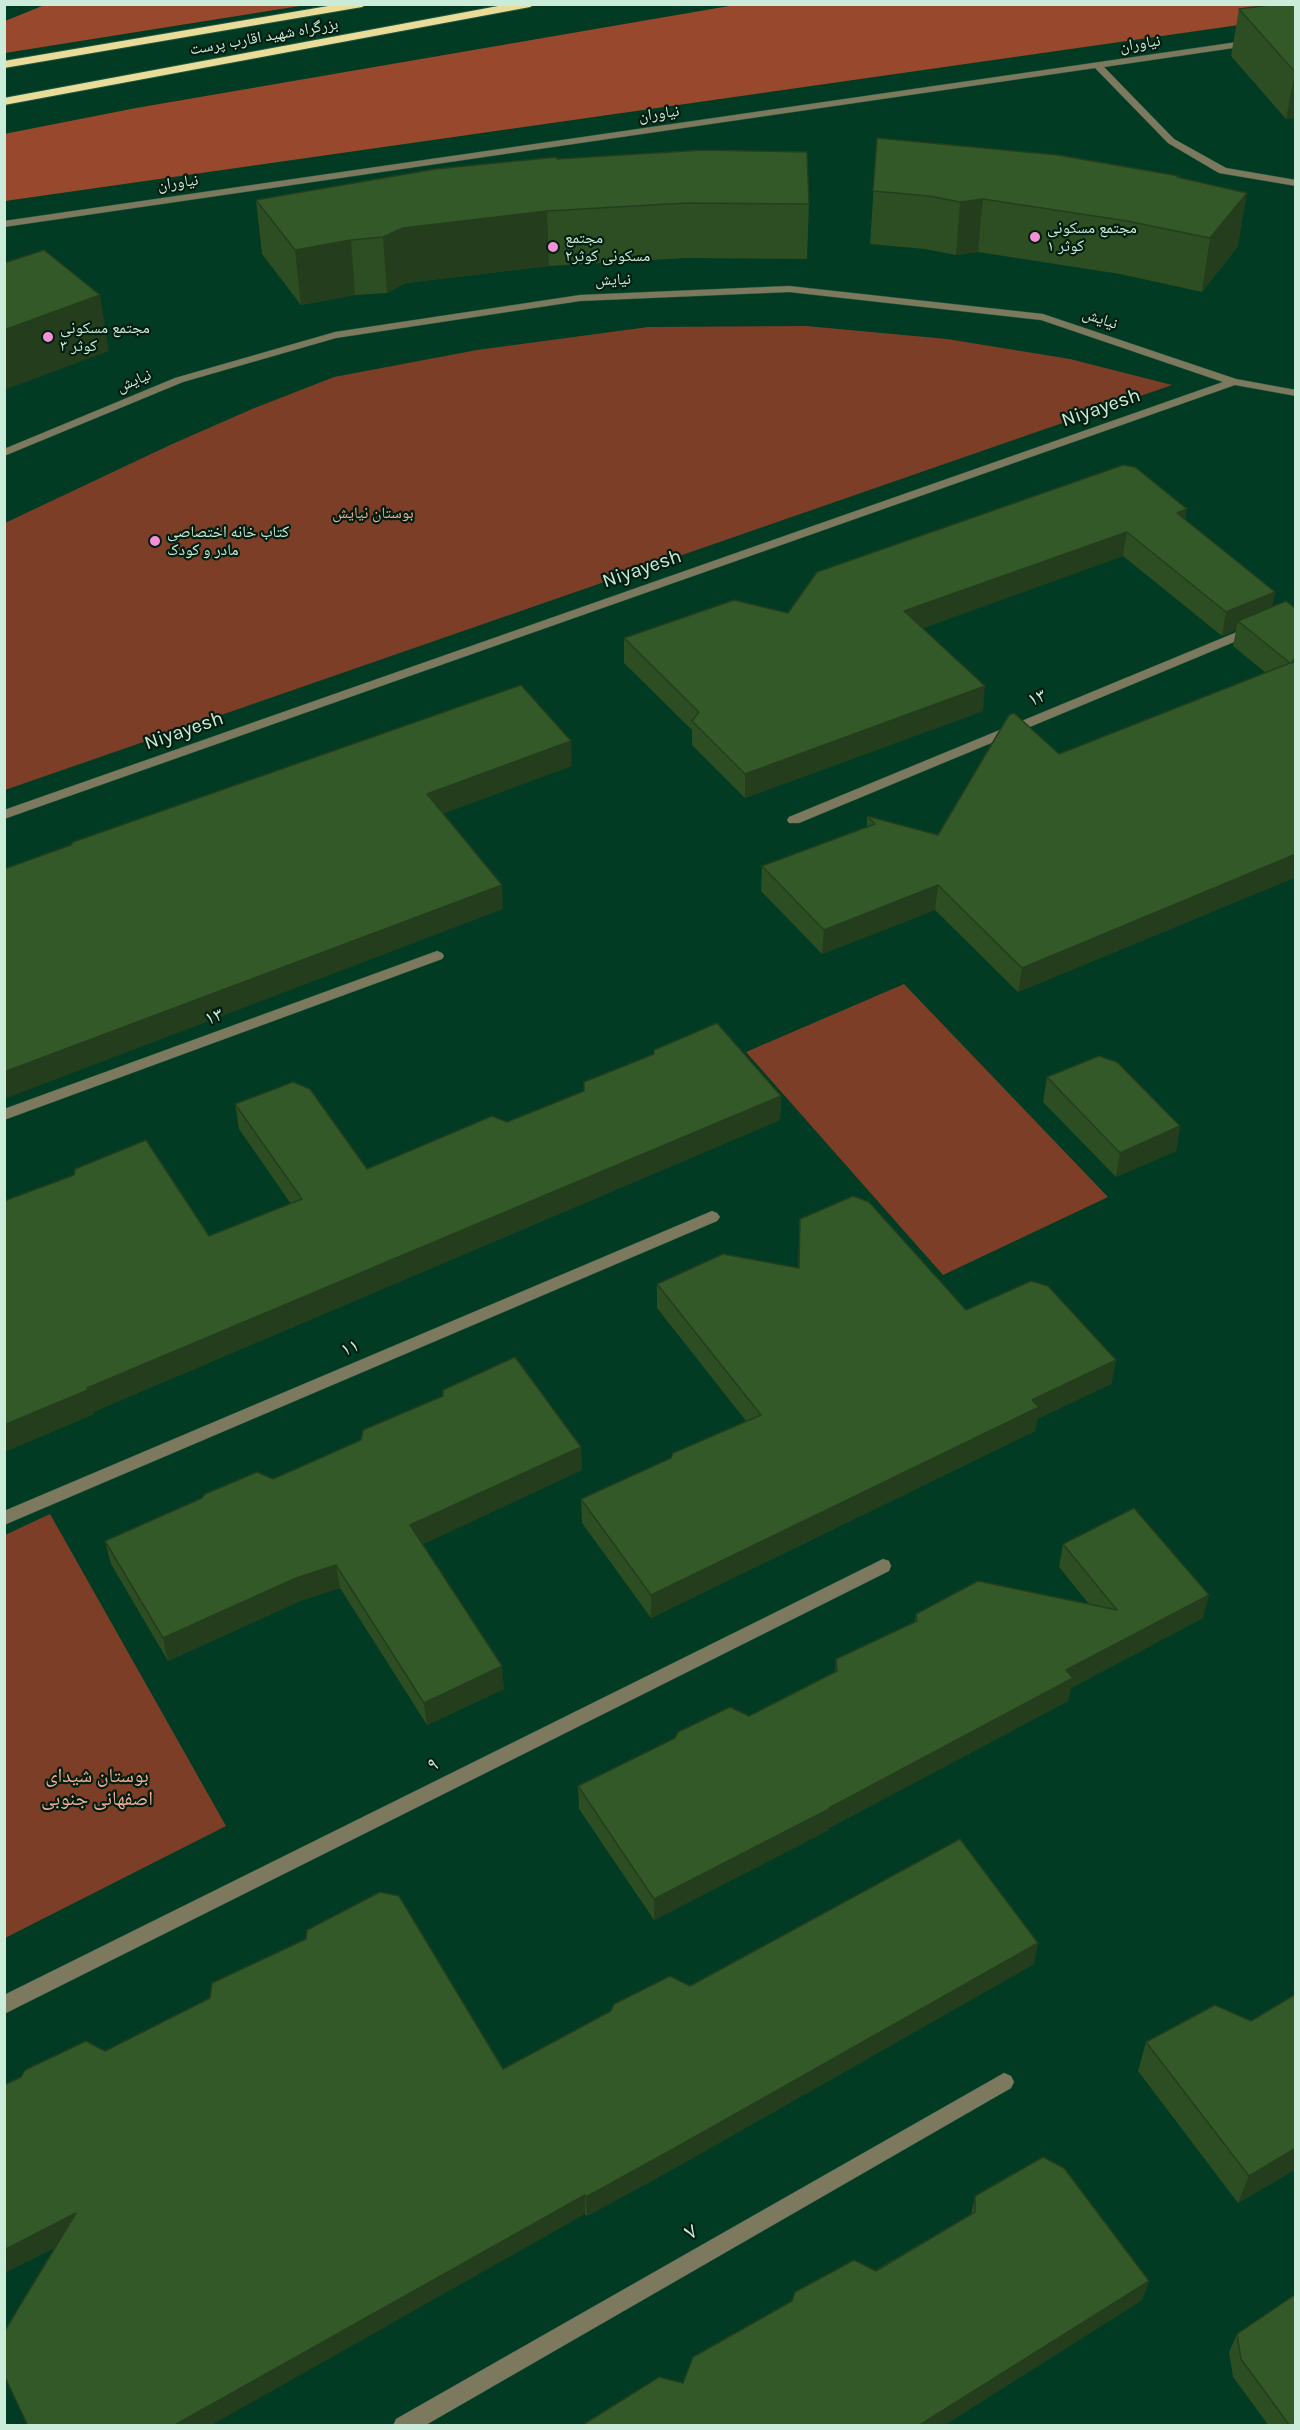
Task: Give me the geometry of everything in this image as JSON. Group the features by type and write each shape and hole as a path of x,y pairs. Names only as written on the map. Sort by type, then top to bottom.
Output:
{"highway":[{"path":"4,65 362,4"},
{"name":"بزرگراه شهید اقارب پرست","path":"4,102 530,4"}],"street":[{"name":"نیاوران","path":"4,225 1261,42"},
{"path":"1098,66 1171,141 1223,171 1296,183"},
{"name":"نیایش","path":"4,453 179,380 335,335 580,298 789,289 1043,317 1234,382"},
{"name":"Niyayesh","path":"4,815 1234,382 1296,393"},
{"name":"۱۳","path":"794,820 1263,625"},
{"name":"۱۳","path":"4,1115 437,956"},
{"name":"۱۱","path":"4,1518 712,1217"},
{"name":"۹","path":"4,2005 883,1566"},
{"name":"۷","path":"403,2426 1004,2082"}],"green space":[{"name":"بوستان نیایش","path":"806,326 947,339 1070,359 1172,385 5,790 5,523 170,445 252,409 334,377 477,350 648,327"},
{"path":"904,984 1108,1197 943,1275 746,1052"},
{"name":"بوستان شیدای اصفهانی جنوبی","path":"50,1514 226,1826 5,1938 5,1535"}],"shaded area":[{"path":"47,4 306,5 5,53 5,21"},
{"path":"735,5 1295,5 1295,17 5,201 4,134 136,108"}],"building":[{"path":"1296,4 1296,72 1239,9"},
{"path":"877,138 1058,155 1179,176 1177,177 1247,193 1210,238 1127,221 983,199 960,202 929,196 873,191"},
{"path":"703,150 807,152 809,204 686,203 547,211 403,228 383,237 295,250 256,200 435,169 557,157 557,159"},
{"path":"44,250 100,295 4,330 4,263"},
{"path":"1123,465 1135,467 1187,509 1177,513 1275,592 1226,612 1127,532 904,611 985,686 745,774 692,721 699,712 624,638 734,600 788,613 817,572"},
{"path":"1286,601 1296,609 1296,657 1291,663 1296,661 1296,854 1022,968 938,885 824,930 762,866 875,824 867,816 938,835 1009,715 1014,713 1059,754 1290,663 1238,621"},
{"path":"521,685 571,741 427,794 502,885 4,1072 4,869 71,845 73,842"},
{"path":"717,1023 781,1096 4,1425 4,1201 74,1175 75,1169 146,1140 209,1236 302,1199 235,1104 293,1082 310,1089 367,1169 492,1116 507,1122 584,1091 584,1082 654,1054 654,1050"},
{"path":"1099,1056 1117,1062 1180,1126 1120,1153 1047,1077"},
{"path":"853,1196 869,1202 966,1310 1031,1281 1048,1286 1116,1360 1032,1400 1039,1407 651,1595 581,1499 671,1458 673,1453 761,1415 657,1284 723,1254 799,1268 800,1219"},
{"path":"515,1357 581,1447 410,1525 502,1666 424,1703 336,1565 296,1578 163,1638 105,1541 257,1472 273,1479 361,1440 363,1430 443,1396 443,1390"},
{"path":"1134,1508 1209,1595 1066,1670 1073,1678 829,1808 831,1808 654,1899 578,1786 675,1738 678,1732 730,1707 749,1716 837,1671 836,1659 917,1621 916,1614 978,1581 1117,1610 1063,1544"},
{"path":"960,1839 1038,1943 675,2148 586,2197 585,2195 173,2426 28,2426 4,2375 4,2332 76,2213 4,2250 4,2085 21,2077 25,2070 86,2041 105,2051 210,1998 212,1983 306,1939 307,1930 380,1892 399,1896 503,2069 611,2011 614,2004 670,1976 690,1986"},
{"path":"1296,1994 1296,2148 1249,2176 1146,2042 1215,2005 1251,2021"},
{"path":"1043,2157 1064,2168 1149,2281 918,2426 581,2426 659,2377 683,2383 693,2357 792,2301 795,2292 854,2260 876,2271 975,2212 975,2196"},
{"path":"1296,2294 1296,2426 1290,2426 1241,2359 1237,2334"}],"place":[{"name":"مجتمع مسکونی کوثر ۱","path":"1035,237"},
{"name":"مجتمع مسکونی کوثر۲","path":"553,247"},
{"name":"مجتمع مسکونی کوثر ۳","path":"48,337"},
{"name":"کتاب خانه اختصاصی مادر و کودک","path":"155,541"}]}
